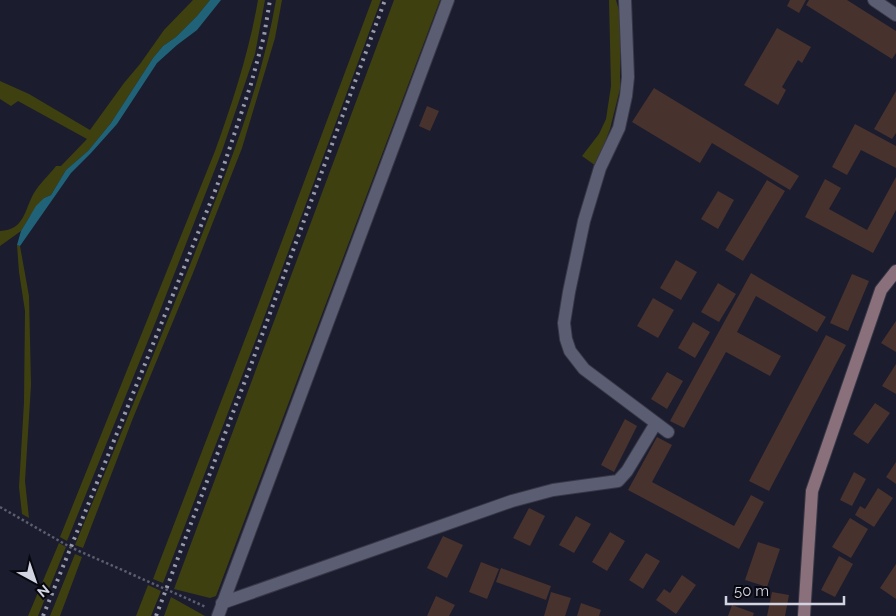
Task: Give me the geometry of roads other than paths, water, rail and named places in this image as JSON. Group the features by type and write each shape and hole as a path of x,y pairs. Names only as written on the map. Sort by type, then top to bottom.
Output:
{"street":[{"path":"220,611 448,0"},
{"path":"625,0 628,77 626,96 619,128 600,168 584,221 564,323 570,351 584,369 668,432"},
{"path":"874,0 896,15"},
{"path":"804,616 812,491 881,290 896,271"},
{"path":"220,611 512,502 553,490 618,481 627,471 656,423"}],"water":[{"path":"210,0 221,0 197,30 157,63 117,124 71,173 20,246 17,245 21,231 36,206 44,198 51,195 66,170 88,151 111,123 153,58 163,46 176,37"}],"railway":[{"path":"43,616 217,186 251,84 264,36 270,0"},
{"path":"156,616 251,365 385,0"}]}
